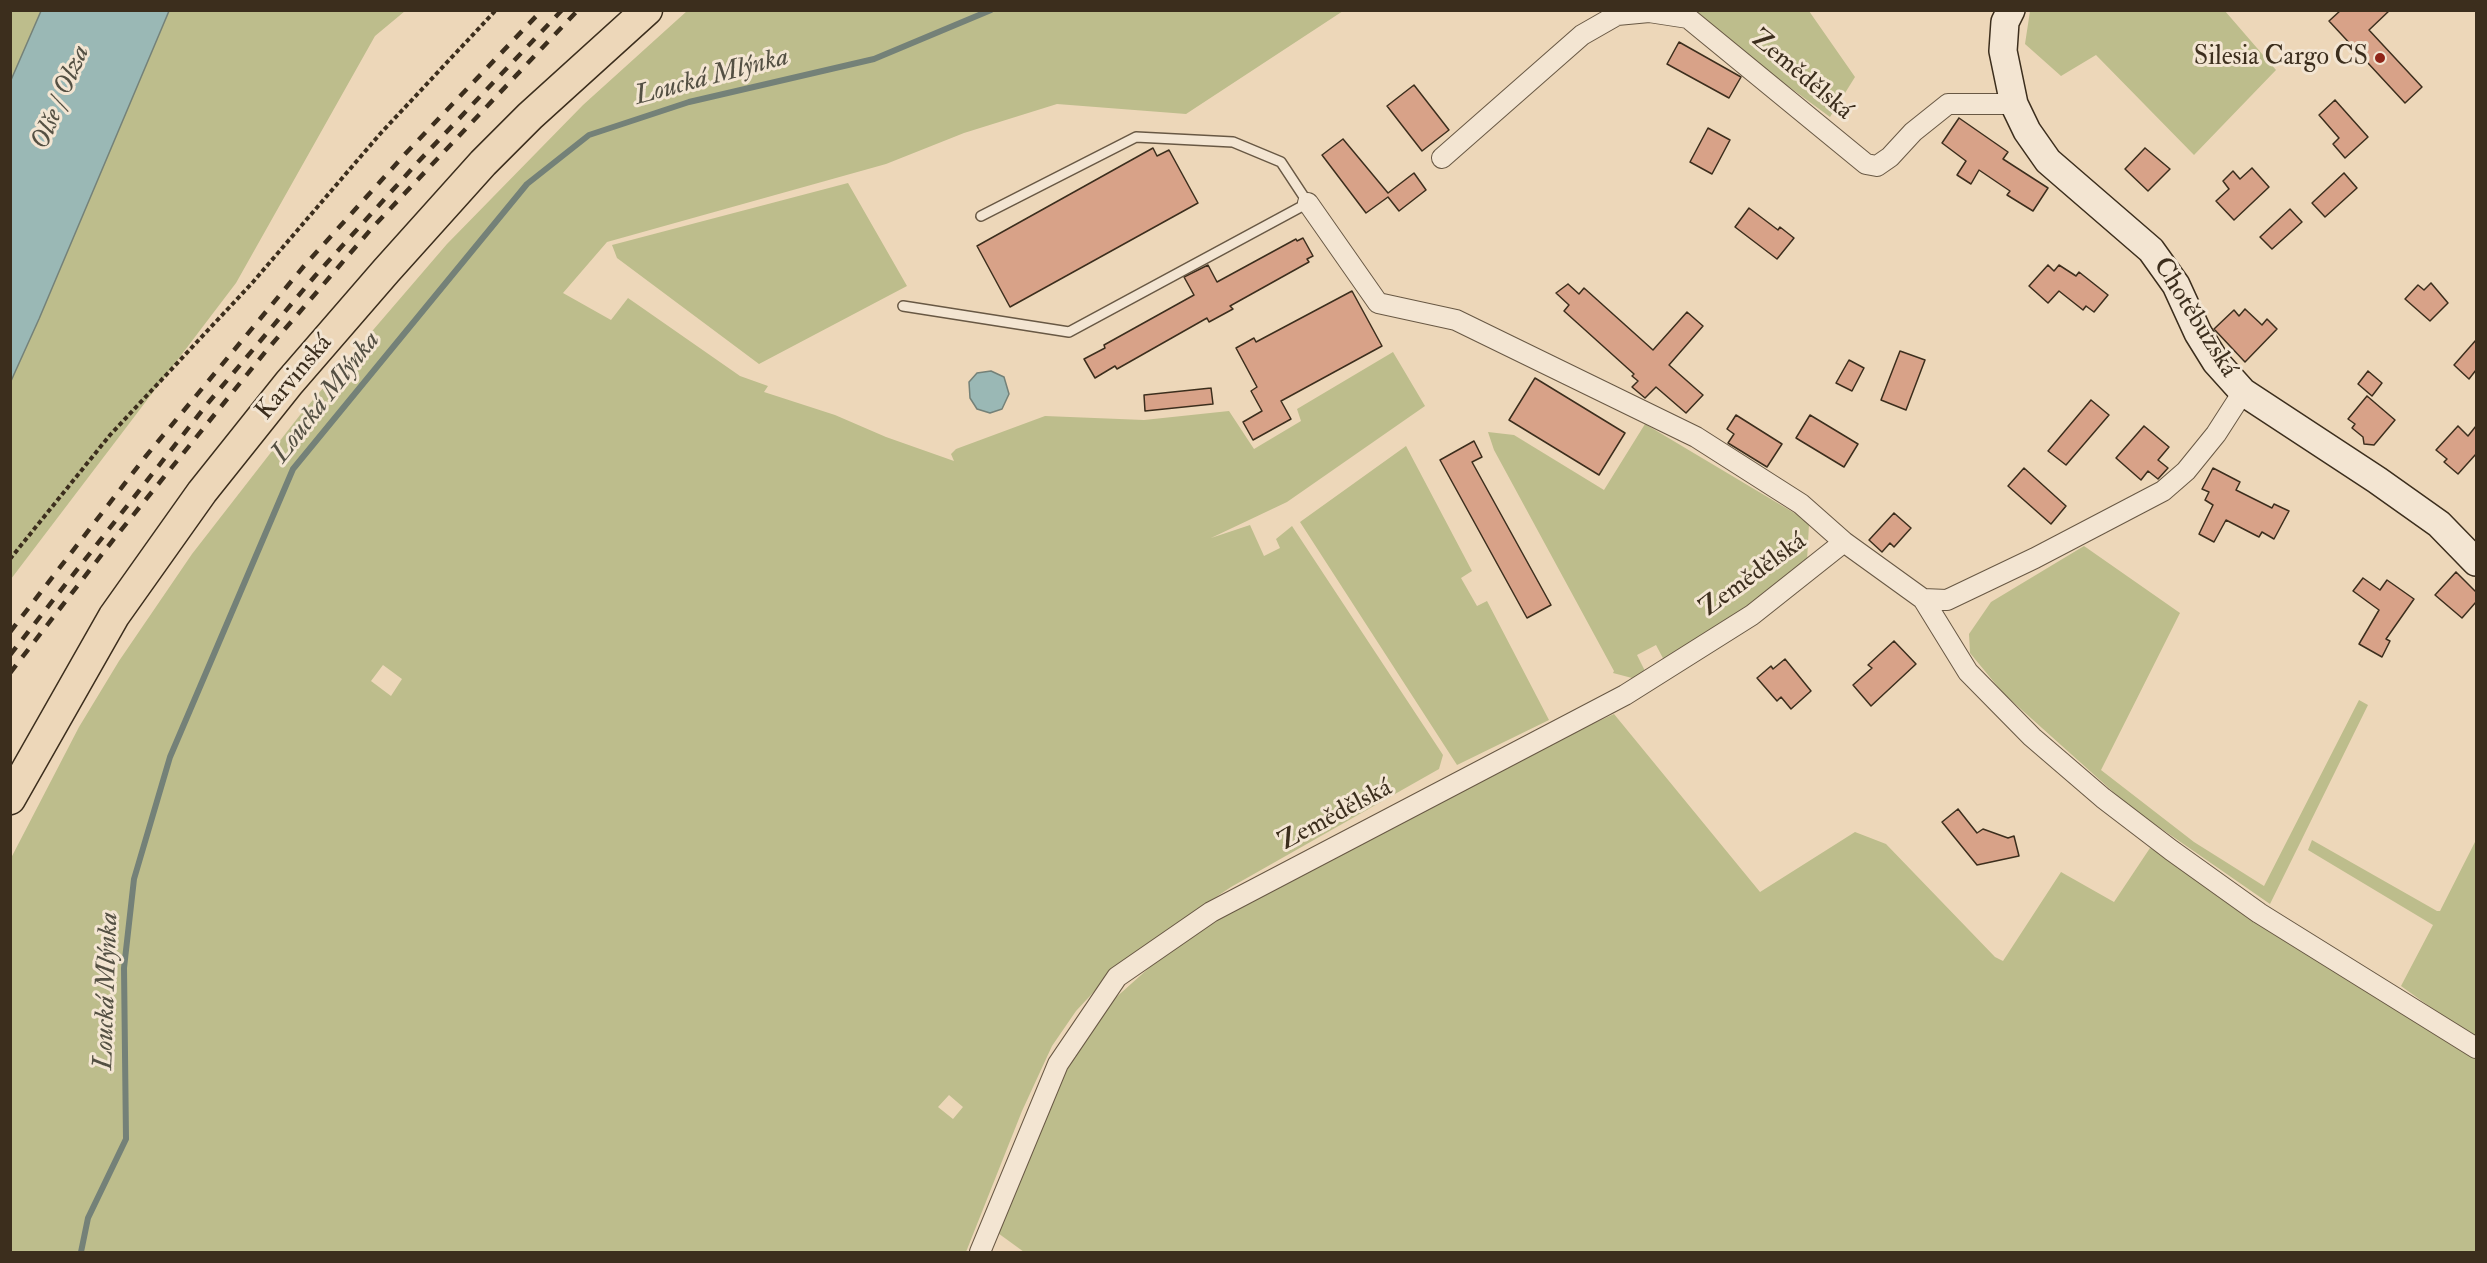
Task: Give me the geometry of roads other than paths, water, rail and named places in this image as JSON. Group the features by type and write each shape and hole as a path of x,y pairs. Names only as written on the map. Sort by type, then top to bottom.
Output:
{"main road":[{"name":"Karvinská","path":"10,799 114,616 202,492 289,383 483,163 530,116 647,10"}],"street":[{"name":"Chotěbuzská","path":"2011,10 2006,22 2003,51 2014,104 2027,131 2048,161 2151,250 2176,285 2198,333 2216,362 2243,392 2439,524 2476,562"},
{"name":"Zemědělská","path":"1442,158 1582,35 1617,15 1649,12 1688,18 1866,164 1877,166 1890,157 1913,132 1948,104 2014,104"},
{"name":"Zemědělská","path":"1308,203 1378,303 1456,320 1696,437 1802,504 1844,542 1923,600"},
{"path":"1923,600 1947,600 2035,558 2163,491 2186,471 2216,434 2243,392"},
{"name":"Zemědělská","path":"980,1252 1058,1064 1117,977 1211,912 1625,695 1752,615 1844,542"},
{"path":"1923,600 1968,672 2032,737 2103,798 2259,913 2476,1048"}],"lane":[{"path":"903,306 1069,332 1308,203 1281,162 1233,142 1136,137 981,216"}],"water":[{"name":"Olše / Olza","path":"41,11 169,11 11,381 11,80"},
{"path":"991,371 1004,377 1009,394 1002,409 990,413 977,409 970,398 969,382 977,373"}],"waterway":[{"name":"Loucká Mlýnka","path":"81,1252 88,1218 126,1139 124,968 134,879 170,757 293,469 527,184 589,135 689,102 874,59 991,10"}],"railway":[{"path":"10,632 146,456 304,266 407,152 542,10"},
{"path":"10,655 208,403 315,276 418,162 562,10"},
{"path":"10,673 113,540 266,351 372,228 578,10"}],"place":[{"name":"Silesia Cargo CS","path":"2380,58"}]}
